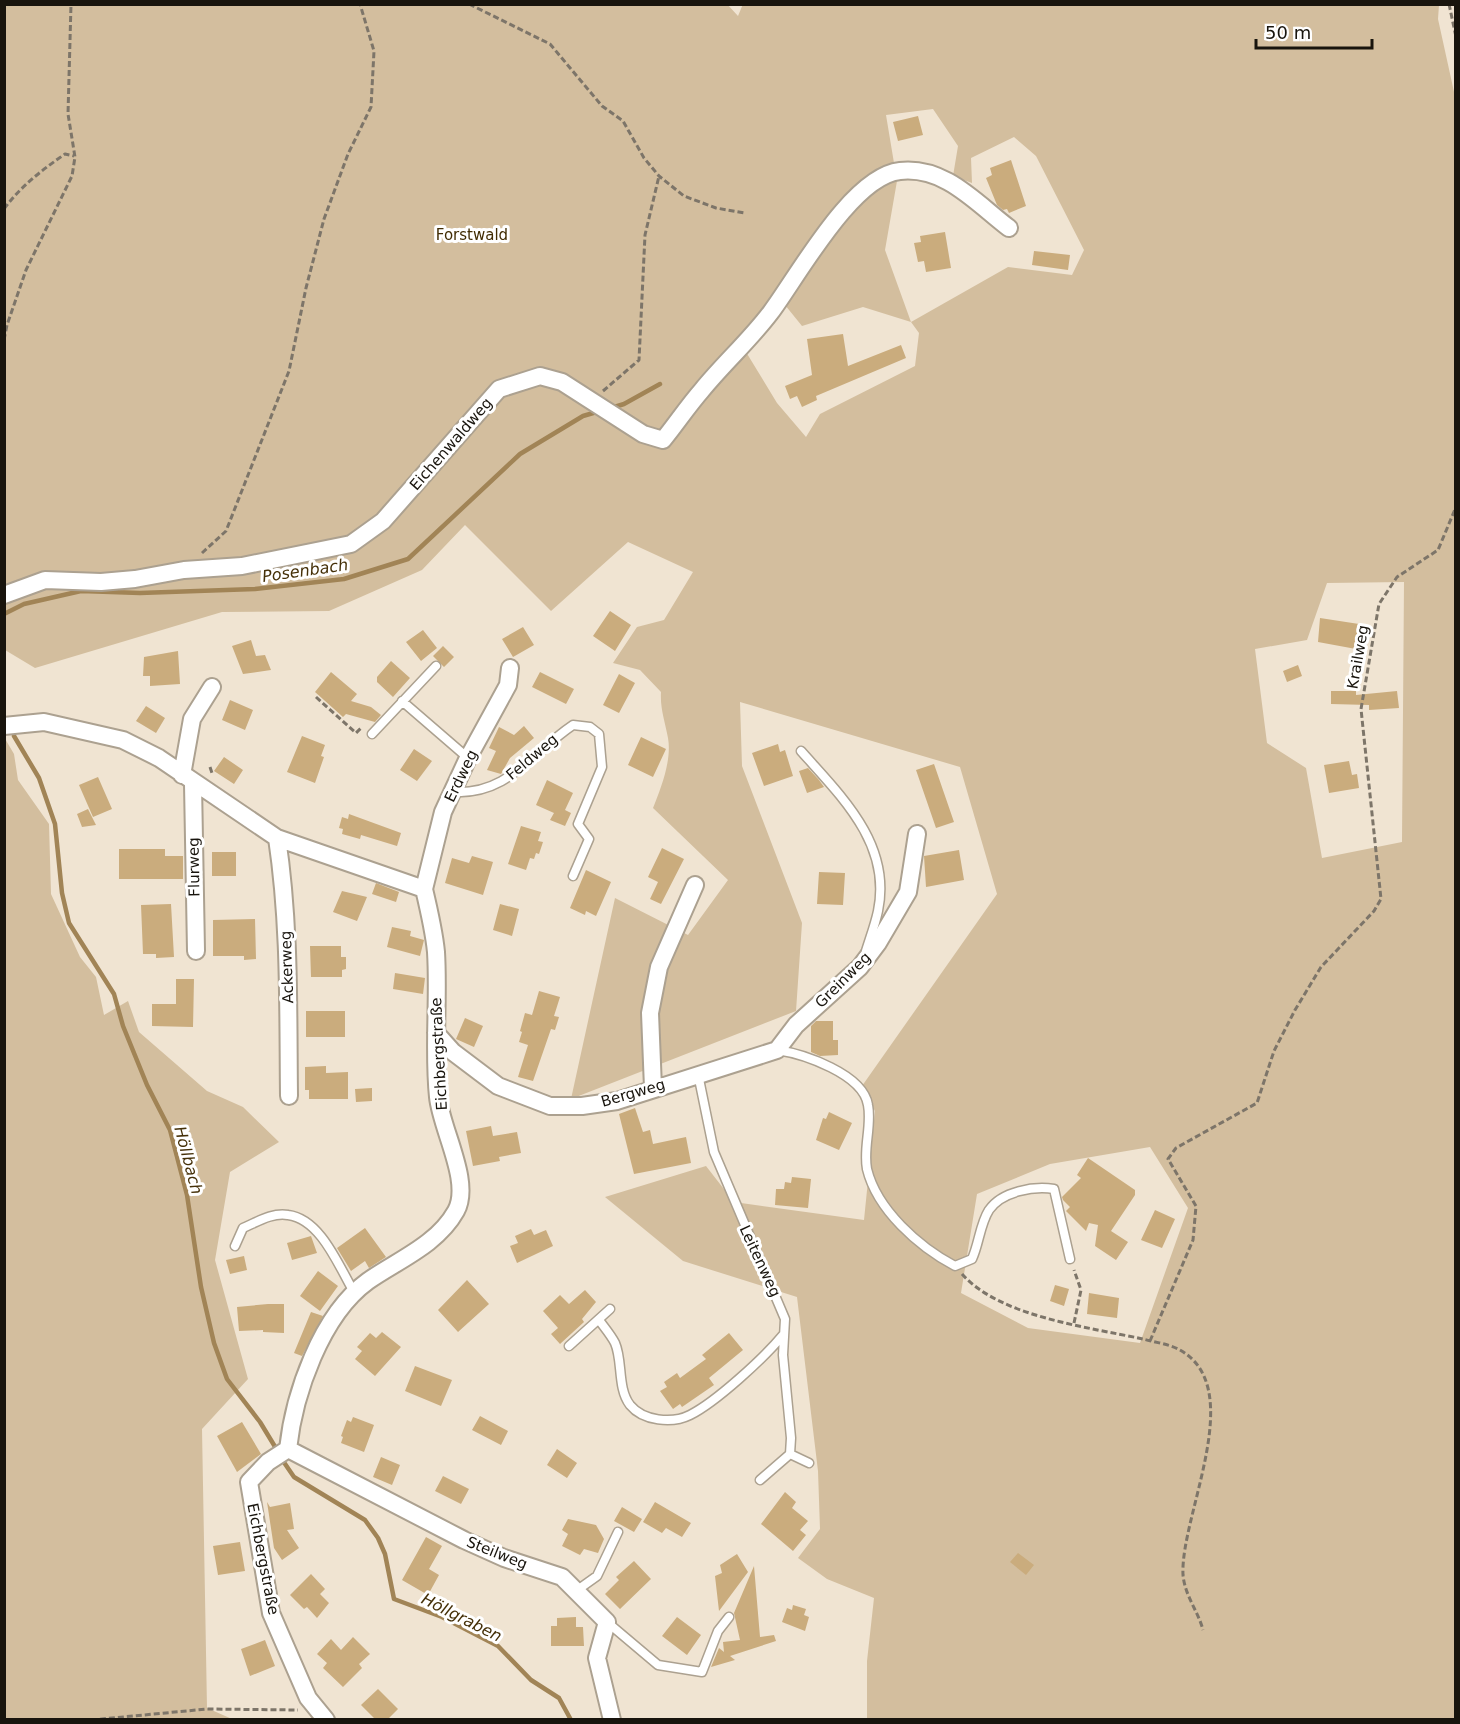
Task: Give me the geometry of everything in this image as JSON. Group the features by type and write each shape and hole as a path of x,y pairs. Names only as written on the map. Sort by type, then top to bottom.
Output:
{"street":[{"name":"Eichenwaldweg","path":"4,595 45,580 101,582 135,579 184,570 242,566 351,544 383,521 499,389 540,376 562,381 643,434 663,440 702,390 771,312 833,221 877,180 898,171 920,171 944,177 1009,228"},
{"name":"Erdweg","path":"424,889 443,812 468,758 508,685 510,668"},
{"name":"Flurweg","path":"196,951 187,780 192,719 212,687"},
{"path":"4,726 44,722 123,740 159,758 187,780 277,838 424,889"},
{"name":"Greinweg","path":"777,1050 796,1025 863,963 878,943 908,892 917,834"},
{"name":"Ackerweg","path":"277,838 284,889 288,964 289,1096"},
{"path":"652,1088 650,1012 657,978 695,885"},
{"name":"Eichbergstraße","path":"322,1715 308,1698 271,1613 260,1562 249,1482 268,1462 286,1451 294,1408 307,1371 321,1342 354,1292 408,1258 437,1234 458,1208 460,1180 438,1097 436,951 424,889"},
{"name":"Bergweg","path":"436,1033 453,1053 498,1086 550,1106 582,1106 617,1101 698,1073 777,1050"},
{"name":"Steilweg","path":"286,1451 504,1558 562,1577 607,1622"},
{"path":"607,1622 597,1658 612,1719"}],"lane":[{"path":"372,734 435,666"},
{"path":"402,701 468,758"},
{"name":"Feldweg","path":"453,792 469,792 497,786 573,725 590,727 598,734 602,767 578,824 589,839 573,876"},
{"path":"801,751 856,814 875,856 879,871 879,900 863,963"},
{"path":"777,1050 793,1052 819,1062 855,1083 865,1095 868,1106 865,1156 875,1189 901,1224 941,1258 955,1266 972,1259 987,1215 999,1200 1020,1191 1042,1187 1054,1190 1070,1259"},
{"name":"Leitenweg","path":"698,1073 714,1152 727,1187 785,1318 783,1335 785,1387 791,1438 790,1454"},
{"path":"235,1246 243,1228 270,1217 288,1215 310,1224 328,1248 354,1292"},
{"path":"569,1346 610,1309"},
{"path":"599,1320 615,1343 629,1403 637,1411 663,1420 687,1417 704,1407 773,1347 783,1335"},
{"path":"760,1480 790,1454 810,1463"},
{"path":"576,1592 597,1576 618,1532"},
{"path":"607,1622 658,1665 702,1672 718,1631 729,1617"}],"path":[{"path":"184,570 226,531 289,371 306,288 324,219 348,154 371,107 374,51 360,4"},
{"path":"469,4 550,44 602,106 623,121 644,158 659,176 684,196 716,208 745,213"},
{"path":"1449,4 1455,37"},
{"path":"4,340 26,270 72,176 75,157 68,114 72,7"},
{"path":"4,209 22,187 45,168 65,154 75,157"},
{"path":"597,403 639,360 645,235 659,176"},
{"name":"Krailweg","path":"1150,1341 1193,1240 1196,1206 1168,1159 1176,1148 1257,1102 1274,1051 1310,984 1321,967 1374,911 1381,899 1361,709 1379,604 1397,577 1438,550 1455,507"},
{"path":"316,697 356,734"},
{"path":"210,767 210,772 218,777"},
{"path":"1070,1259 1081,1290 1074,1323"},
{"path":"955,1266 972,1285 1017,1308 1178,1349 1195,1363 1206,1382 1210,1398 1207,1446 1190,1522 1183,1573 1186,1592 1203,1630"},
{"path":"91,1719 207,1709 322,1715"}],"green space":[{"name":"Forstwald","path":"727,4 738,16 743,4 1439,5 1438,19 1456,101 1455,1719 867,1719 867,1661 874,1598 827,1579 798,1558 820,1529 818,1471 797,1297 683,1261 605,1197 706,1166 734,1202 864,1220 875,1111 862,1086 997,894 960,767 740,702 742,766 802,923 796,1011 571,1099 615,898 688,935 728,880 653,808 665,774 669,747 661,692 640,670 613,663 637,627 664,620 693,572 628,542 551,611 465,525 422,570 329,611 222,612 35,668 5,650 4,5","holes":["933,109 958,146 953,176 972,183 971,158 1014,137 1036,156 1084,250 1072,275 1008,267 911,322 885,250 897,181 886,115","785,305 802,326 863,307 911,322 919,333 915,366 820,414 806,437 777,403 746,352","1404,582 1402,842 1322,858 1306,768 1267,743 1255,649 1307,640 1327,583","1150,1147 1188,1208 1140,1343 1028,1328 961,1293 977,1194 1050,1164"]},
{"path":"4,737 14,754 18,780 49,824 51,894 80,957 96,977 104,1015 128,1001 139,1032 207,1091 243,1107 279,1142 230,1172 215,1260 248,1379 202,1429 207,1708 232,1719 5,1719"}],"building":[{"path":"918,116 923,135 898,141 893,122"},
{"path":"1011,160 1026,206 1009,213 1007,209 1003,210 997,205 986,178 992,175 990,168"},
{"path":"945,232 951,268 926,272 924,261 918,262 914,243 921,242 920,236"},
{"path":"1034,251 1070,255 1068,270 1032,265"},
{"path":"843,334 848,366 901,345 906,358 816,396 817,400 802,407 797,396 790,399 785,386 812,375 807,339"},
{"path":"610,611 631,625 615,651 593,636"},
{"path":"1320,618 1359,624 1356,649 1318,642"},
{"path":"523,627 534,645 513,657 502,639"},
{"path":"423,630 437,648 421,661 406,642"},
{"path":"251,640 256,656 265,655 271,670 243,674 232,646"},
{"path":"443,646 454,657 444,667 433,656"},
{"path":"178,651 180,684 150,686 150,676 143,676 144,657"},
{"path":"391,661 410,678 393,697 377,682 377,677"},
{"path":"1298,665 1302,676 1287,682 1283,671"},
{"path":"331,672 357,694 351,701 371,707 381,715 375,722 346,714 343,717 315,692"},
{"path":"540,672 574,689 566,704 532,687"},
{"path":"619,674 635,683 619,713 603,705"},
{"path":"1331,691 1356,691 1356,695 1397,691 1399,708 1369,710 1369,705 1331,704"},
{"path":"230,700 253,710 245,730 222,720"},
{"path":"146,706 165,718 156,733 136,721"},
{"path":"524,726 534,738 510,758 501,774 487,770 496,751 489,748 499,727 514,735"},
{"path":"302,736 325,745 321,756 324,757 315,783 287,772"},
{"path":"641,737 666,749 653,777 628,765"},
{"path":"778,744 780,752 785,750 793,776 764,786 752,753"},
{"path":"414,749 432,761 417,781 400,770"},
{"path":"224,757 243,770 234,784 214,771"},
{"path":"1349,761 1352,775 1357,774 1359,788 1329,793 1324,765"},
{"path":"934,764 954,822 936,828 916,770"},
{"path":"808,768 824,787 807,793 799,771"},
{"path":"98,777 112,809 93,817 79,785"},
{"path":"547,780 573,793 565,810 571,813 565,826 550,820 554,813 536,805"},
{"path":"88,809 96,825 82,827 77,814"},
{"path":"349,814 401,833 397,846 361,835 360,839 342,834 343,829 339,828 342,817 348,819"},
{"path":"521,826 541,832 538,841 543,842 539,854 536,853 534,859 530,858 526,870 508,864"},
{"path":"662,848 684,859 661,904 650,899 658,882 648,877"},
{"path":"119,849 165,849 165,856 183,856 183,879 119,879"},
{"path":"959,850 964,880 926,887 924,856"},
{"path":"212,852 236,852 236,876 212,876"},
{"path":"472,856 493,862 483,895 445,883 452,858 469,863"},
{"path":"586,870 611,882 596,916 586,911 585,915 570,908"},
{"path":"819,872 845,873 843,905 817,904"},
{"path":"376,883 399,892 396,902 372,894"},
{"path":"342,891 367,897 357,921 333,912"},
{"path":"171,904 174,957 156,958 156,954 143,954 141,905"},
{"path":"500,904 519,909 512,936 493,930"},
{"path":"255,919 256,959 244,960 244,956 213,956 213,920"},
{"path":"392,927 411,931 410,936 424,940 420,956 387,947"},
{"path":"310,946 341,946 341,957 346,957 346,969 342,970 342,977 311,977"},
{"path":"395,973 425,978 423,994 393,989"},
{"path":"176,979 194,979 193,1027 152,1026 152,1004 176,1004"},
{"path":"539,991 560,997 554,1016 559,1017 555,1030 551,1029 533,1081 518,1077 528,1045 519,1042 525,1013 532,1015"},
{"path":"306,1011 345,1011 345,1037 306,1037"},
{"path":"465,1018 483,1026 474,1047 456,1039"},
{"path":"816,1021 833,1021 833,1040 838,1040 838,1055 820,1056 811,1052 811,1026"},
{"path":"326,1066 326,1073 348,1072 348,1099 309,1099 309,1090 305,1090 305,1067"},
{"path":"372,1088 372,1101 356,1102 355,1089"},
{"path":"635,1108 643,1132 650,1130 653,1144 686,1137 691,1163 634,1174 619,1114"},
{"path":"829,1112 852,1123 839,1150 816,1140 823,1118 826,1119"},
{"path":"491,1126 493,1136 517,1132 521,1153 499,1157 500,1161 473,1166 466,1131"},
{"path":"1088,1158 1135,1190 1135,1195 1111,1231 1128,1242 1116,1260 1095,1246 1098,1225 1089,1223 1086,1231 1066,1211 1070,1207 1062,1197 1081,1178 1077,1175"},
{"path":"792,1177 811,1179 808,1208 775,1205 776,1189 784,1189 785,1182 791,1183"},
{"path":"1155,1210 1175,1219 1162,1248 1141,1240"},
{"path":"365,1228 386,1257 369,1268 365,1261 351,1271 337,1248"},
{"path":"531,1229 534,1235 546,1230 553,1246 517,1263 510,1246 518,1243 515,1236"},
{"path":"311,1236 317,1253 292,1260 287,1243"},
{"path":"244,1256 247,1270 230,1274 226,1260"},
{"path":"318,1271 338,1286 320,1311 300,1296"},
{"path":"467,1280 489,1304 458,1332 438,1310"},
{"path":"1055,1285 1069,1289 1064,1306 1050,1301"},
{"path":"585,1290 596,1302 582,1319 584,1322 560,1344 551,1334 558,1328 543,1311 560,1295 569,1304"},
{"path":"1089,1293 1119,1298 1117,1318 1087,1314"},
{"path":"284,1304 284,1333 263,1332 263,1330 239,1331 237,1307"},
{"path":"311,1312 323,1316 302,1356 294,1353"},
{"path":"382,1332 401,1347 375,1376 355,1359 362,1351 357,1347 370,1333 376,1338"},
{"path":"729,1333 743,1350 709,1378 714,1385 682,1407 680,1404 673,1409 660,1391 667,1387 664,1382 677,1373 680,1378 706,1359 702,1355"},
{"path":"415,1366 452,1380 441,1406 405,1391"},
{"path":"480,1416 508,1431 501,1445 472,1430"},
{"path":"353,1417 374,1425 364,1452 341,1443 347,1420 351,1422"},
{"path":"242,1422 261,1454 237,1472 217,1436"},
{"path":"557,1449 577,1463 567,1478 547,1465"},
{"path":"381,1457 400,1465 392,1485 373,1477"},
{"path":"443,1476 469,1489 461,1504 435,1491"},
{"path":"785,1492 796,1502 792,1508 808,1521 800,1530 806,1535 793,1551 761,1524"},
{"path":"267,1502 270,1507 290,1503 294,1529 287,1530 299,1548 282,1560 274,1548"},
{"path":"655,1502 691,1523 682,1537 666,1528 662,1533 643,1522"},
{"path":"622,1507 642,1519 634,1532 614,1521"},
{"path":"568,1519 596,1525 604,1539 598,1553 584,1549 580,1555 562,1546 568,1534 562,1530"},
{"path":"426,1537 442,1546 429,1569 439,1575 428,1595 402,1580"},
{"path":"240,1542 245,1571 218,1575 213,1546"},
{"path":"1018,1553 1034,1565 1026,1575 1010,1562"},
{"path":"737,1554 748,1572 719,1611 715,1576 722,1573 720,1565"},
{"path":"634,1561 651,1579 620,1609 605,1594 619,1580 616,1577"},
{"path":"754,1566 760,1637 774,1635 776,1641 730,1656 735,1660 711,1667 719,1648 724,1652 723,1642 740,1640 734,1613"},
{"path":"311,1574 325,1589 320,1594 329,1603 317,1618 307,1607 304,1609 290,1595"},
{"path":"793,1605 806,1609 804,1615 809,1617 805,1631 782,1622 787,1608 792,1610"},
{"path":"576,1617 576,1627 583,1627 584,1646 551,1646 551,1626 557,1626 557,1618"},
{"path":"677,1617 701,1635 687,1655 662,1636"},
{"path":"353,1637 370,1654 359,1664 362,1668 343,1687 323,1668 327,1663 317,1654 331,1639 341,1650"},
{"path":"265,1640 275,1666 250,1676 241,1649"},
{"path":"378,1689 398,1709 388,1719 375,1719 361,1705"}],"waterway":[{"name":"Posenbach","path":"611,408 624,404 660,384"},
{"name":"Posenbach","path":"4,614 24,604 81,591 140,593 255,589 344,579 408,559 520,454 583,416 600,411"},
{"name":"Höllbach","path":"14,736 39,778 55,824 62,893 69,923 114,994 123,1026 147,1085 170,1130 187,1195 201,1287 214,1343 227,1379 260,1422 277,1450"},
{"name":"Höllgraben","path":"281,1458 294,1477 365,1520 378,1538 385,1554 394,1599 442,1617 498,1646 531,1680 559,1698 571,1720"}]}
